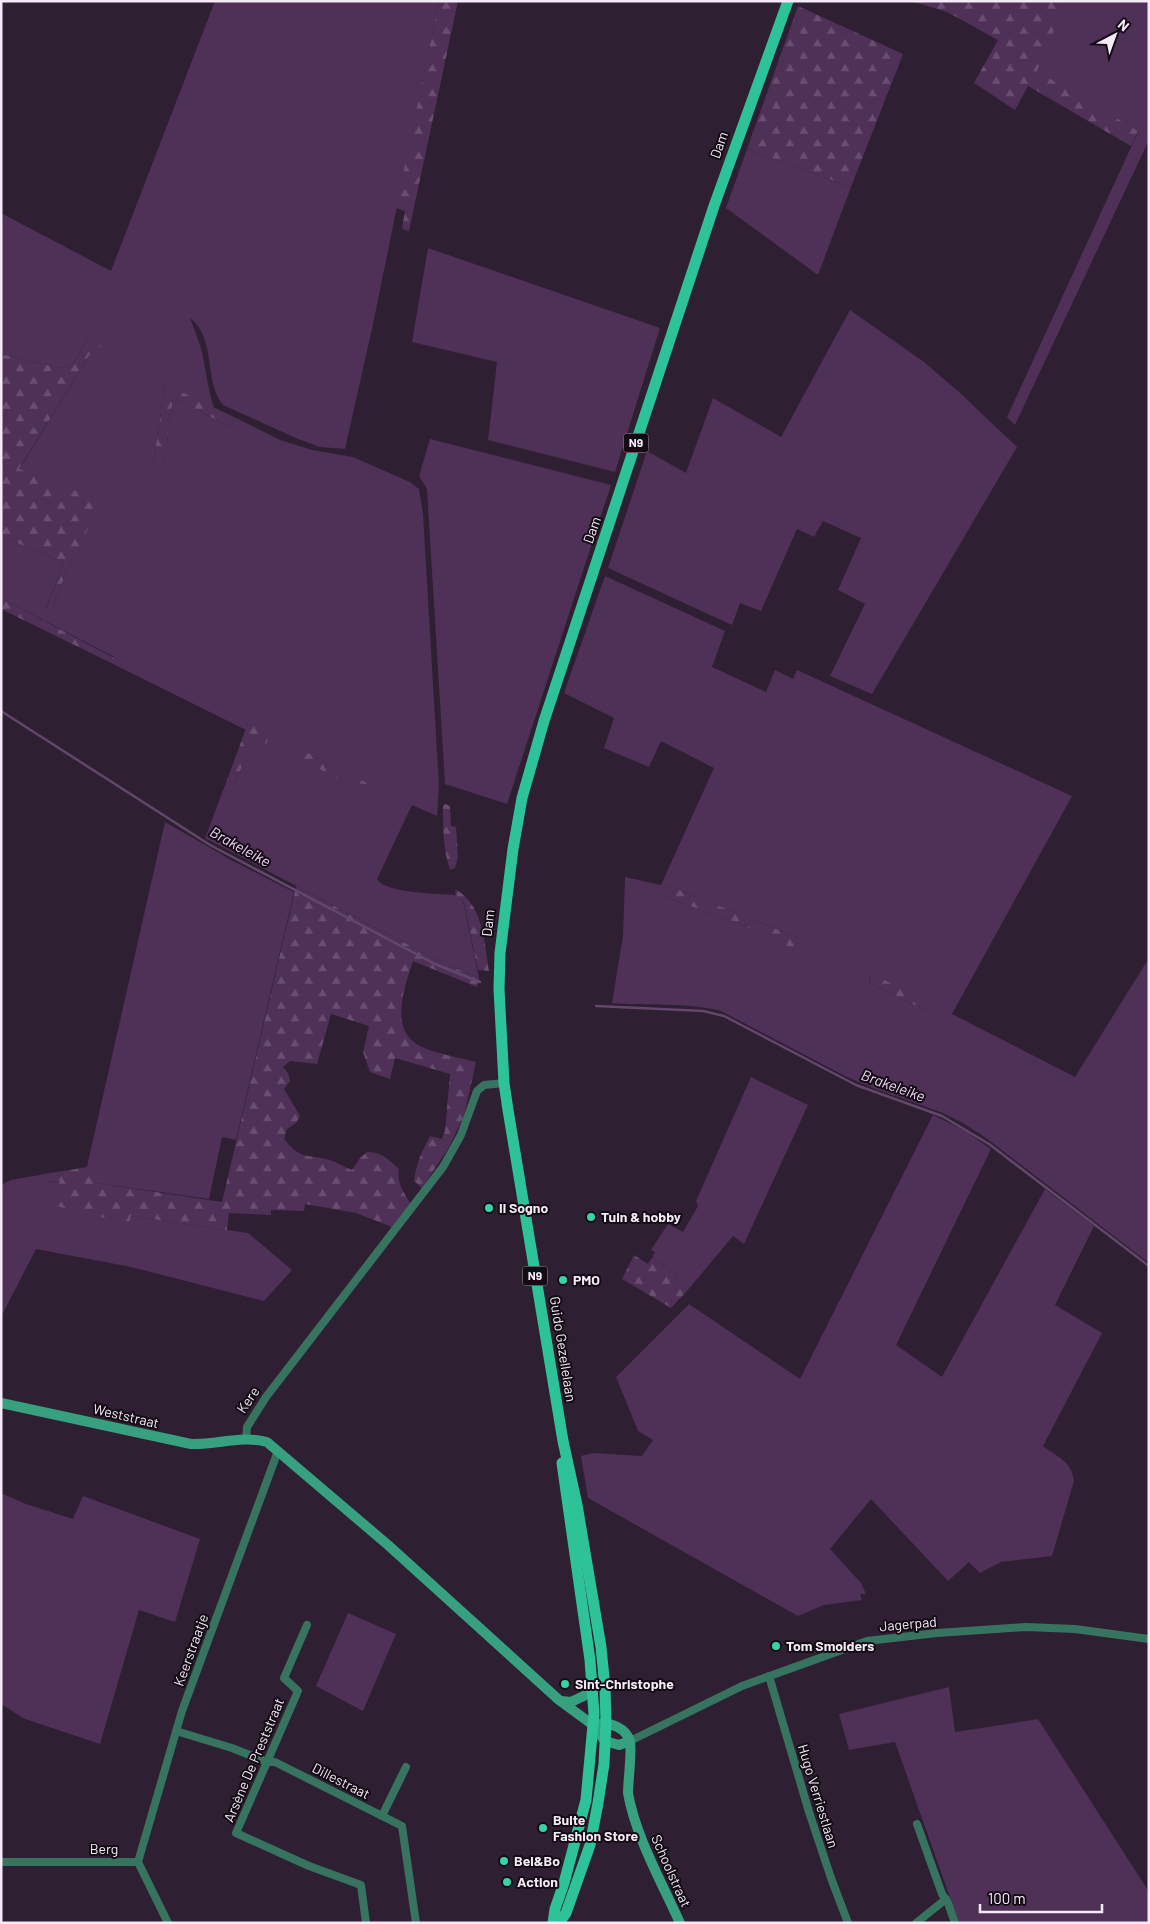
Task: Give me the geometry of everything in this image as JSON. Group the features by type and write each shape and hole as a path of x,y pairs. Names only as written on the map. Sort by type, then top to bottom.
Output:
{"main road":[{"name":"Dam","path":"504,1083 500,1012 500,953 506,891 522,798 544,721 711,214 788,1"},
{"name":"Guido Gezellelaan","path":"504,1083 563,1441 561,1456 578,1539 586,1596 593,1725"},
{"name":"Guido Gezellelaan","path":"588,1611 604,1665 606,1723"},
{"name":"N9","path":"559,1923 566,1913 590,1845 604,1764 606,1723"},
{"name":"N9","path":"553,1923 555,1908 564,1883 586,1800 593,1725"}],"street":[{"name":"Kere","path":"246,1439 246,1427 266,1396 443,1167 466,1122 477,1091 484,1085 504,1083"},
{"name":"Weststraat","path":"1,1403 191,1444 204,1445 246,1439"},
{"path":"246,1439 267,1442 278,1451 388,1546 558,1700 593,1725 606,1741 619,1745 630,1741 624,1731 606,1723 593,1725"},
{"name":"Keerstraatje","path":"138,1862 176,1731 278,1451"},
{"name":"Arsène De Preststraat","path":"307,1625 284,1678 298,1691 236,1833 309,1866 361,1885 366,1923"},
{"name":"Jagerpad","path":"630,1741 742,1686 848,1646 884,1638 1026,1627 1075,1629 1149,1639"},
{"name":"Hugo Verriestlaan","path":"769,1676 830,1878 848,1923"},
{"path":"558,1700 571,1702 592,1692"},
{"name":"Dillestraat","path":"176,1731 232,1748 267,1762 275,1762 402,1826 404,1830 413,1922"},
{"name":"Schoolstraat","path":"630,1741 629,1800 640,1833 680,1923"},
{"path":"382,1816 406,1767"},
{"path":"917,1824 955,1923"},
{"name":"Berg","path":"1,1862 138,1862 164,1922"},
{"path":"916,1923 946,1899"}],"green space":[{"path":"215,1 439,1 372,329 345,449 320,447 223,405 213,384 204,337 190,318 202,352 214,408 165,384 153,464 164,465 173,397 230,427 236,418 280,440 312,450 353,457 410,482 419,489 423,514 439,786 437,816 412,805 377,879 382,884 401,890 456,895 460,898 465,908 479,978 443,963 205,838 227,780 235,783 253,738 266,743 270,734 248,724 246,730 113,664 116,658 1,598 1,536 64,563 46,608 51,611 72,558 76,559 19,470 90,354 88,339 73,364 69,367 60,368 1,354 1,213 111,271","holes":["296,747 366,783 363,791"]},
{"path":"439,1 458,1 409,231 402,229 405,211 396,208"},
{"path":"911,1 1066,1 1037,71 1138,131 1131,146 1028,86 1015,110 974,83 998,40 947,12"},
{"path":"1066,1 1149,1 1149,140 1015,425 1007,417 1138,132 1036,71"},
{"path":"798,6 903,54 851,187 747,149"},
{"path":"747,149 851,187 818,275 726,208"},
{"path":"428,248 660,328 615,472 488,440 497,362 412,342"},
{"path":"850,310 924,362 1017,447 872,694 830,676 865,604 838,590 861,538 823,521 814,537 797,529 761,611 740,603 732,625 608,568 647,451 686,473 713,398 781,437"},
{"path":"88,339 109,351 105,362 90,354 19,469 99,500 76,559 72,558 51,611 46,609 64,563 1,536 1,354 60,368 69,367 73,364"},
{"path":"165,384 236,418 230,427 173,397 164,466 153,464"},
{"path":"430,439 611,485 507,804 445,784 427,489 419,476"},
{"path":"605,576 725,631 712,667 766,692 775,670 793,679 797,670 1072,796 952,1014 1075,1077 1149,958 1149,1263 986,1138 943,1113 845,1076 721,1011 681,1005 612,1003 623,936 625,877 661,885 714,768 661,741 649,767 604,748 614,718 564,693","holes":["669,886 804,940 801,951 733,921 665,897","871,975 930,1003 927,1011 869,983"]},
{"path":"1,598 116,659 113,664 1,609"},
{"path":"248,723 271,734 266,744 253,739 235,783 227,780"},
{"path":"296,747 367,783 363,791 292,755"},
{"path":"445,804 450,806 451,826 456,827 458,857 455,868 450,870 444,838 443,806"},
{"path":"165,822 233,861 294,892 236,1140 222,1137 209,1199 96,1183 88,1162"},
{"path":"296,886 443,963 479,978 477,987 413,961 406,983 403,995 402,1019 404,1029 410,1039 432,1051 476,1062 464,1116 449,1147 422,1188 414,1181 416,1169 430,1136 442,1139 445,1131 450,1074 395,1058 390,1079 370,1072 363,1052 369,1026 331,1014 317,1064 290,1061 283,1067 288,1073 290,1081 284,1089 300,1116 296,1123 287,1129 284,1139 294,1150 303,1155 329,1160 352,1170 360,1158 367,1152 377,1153 388,1159 399,1169 400,1183 410,1203 392,1227 356,1213 305,1204 304,1211 271,1210 271,1215 229,1213 227,1230 131,1216 129,1224 52,1205 60,1181 45,1182 45,1174 87,1167 88,1162 99,1163 96,1183 222,1202"},
{"path":"669,886 804,940 801,952 733,921 665,897"},
{"path":"455,889 465,896 477,915 484,937 489,971 478,970 464,903 456,895"},
{"path":"872,974 931,1003 927,1011 869,983"},
{"path":"751,1077 808,1105 744,1244 733,1236 687,1291 674,1281 679,1275 652,1258 655,1252 651,1250 668,1224 683,1232 698,1206 696,1201"},
{"path":"933,1115 965,1131 991,1149 896,1345 942,1377 1045,1189 1094,1226 1055,1305 1102,1333 1043,1446 1067,1464 1073,1474 1074,1481 1052,1556 1001,1562 980,1573 969,1562 948,1581 871,1499 830,1549 861,1583 866,1594 860,1594 862,1600 824,1605 798,1616 588,1498 581,1456 593,1453 642,1456 653,1440 638,1431 616,1377 689,1304 800,1379"},
{"path":"45,1174 46,1182 61,1181 53,1205 129,1223 131,1216 248,1233 292,1270 264,1301 131,1267 36,1249 1,1317 1,1185 11,1180"},
{"path":"634,1255 648,1264 652,1258 679,1275 674,1281 687,1291 671,1308 622,1279"},
{"path":"1,1493 26,1504 73,1519 83,1496 200,1539 175,1622 139,1610 100,1744 25,1719 1,1704"},
{"path":"348,1613 396,1634 363,1711 316,1686"},
{"path":"949,1687 955,1732 1038,1719 1149,1892 1149,1923 959,1923 895,1742 849,1750 839,1714"}],"waterway":[{"name":"Brakeleike","path":"1,711 210,845 435,964 480,982"},
{"name":"Brakeleike","path":"596,1006 703,1011 724,1016 856,1085 942,1116 989,1144 1149,1266"}],"place":[{"name":"Il Sogno","path":"489,1208"},
{"name":"Tuin & hobby","path":"591,1217"},
{"name":"PMO","path":"563,1280"},
{"name":"Tom Smolders","path":"776,1646"},
{"name":"Sint-Christophe","path":"565,1684"},
{"name":"Bulte Fashion Store","path":"543,1828"},
{"name":"Bel&Bo","path":"504,1861"},
{"name":"Action","path":"507,1882"}]}
